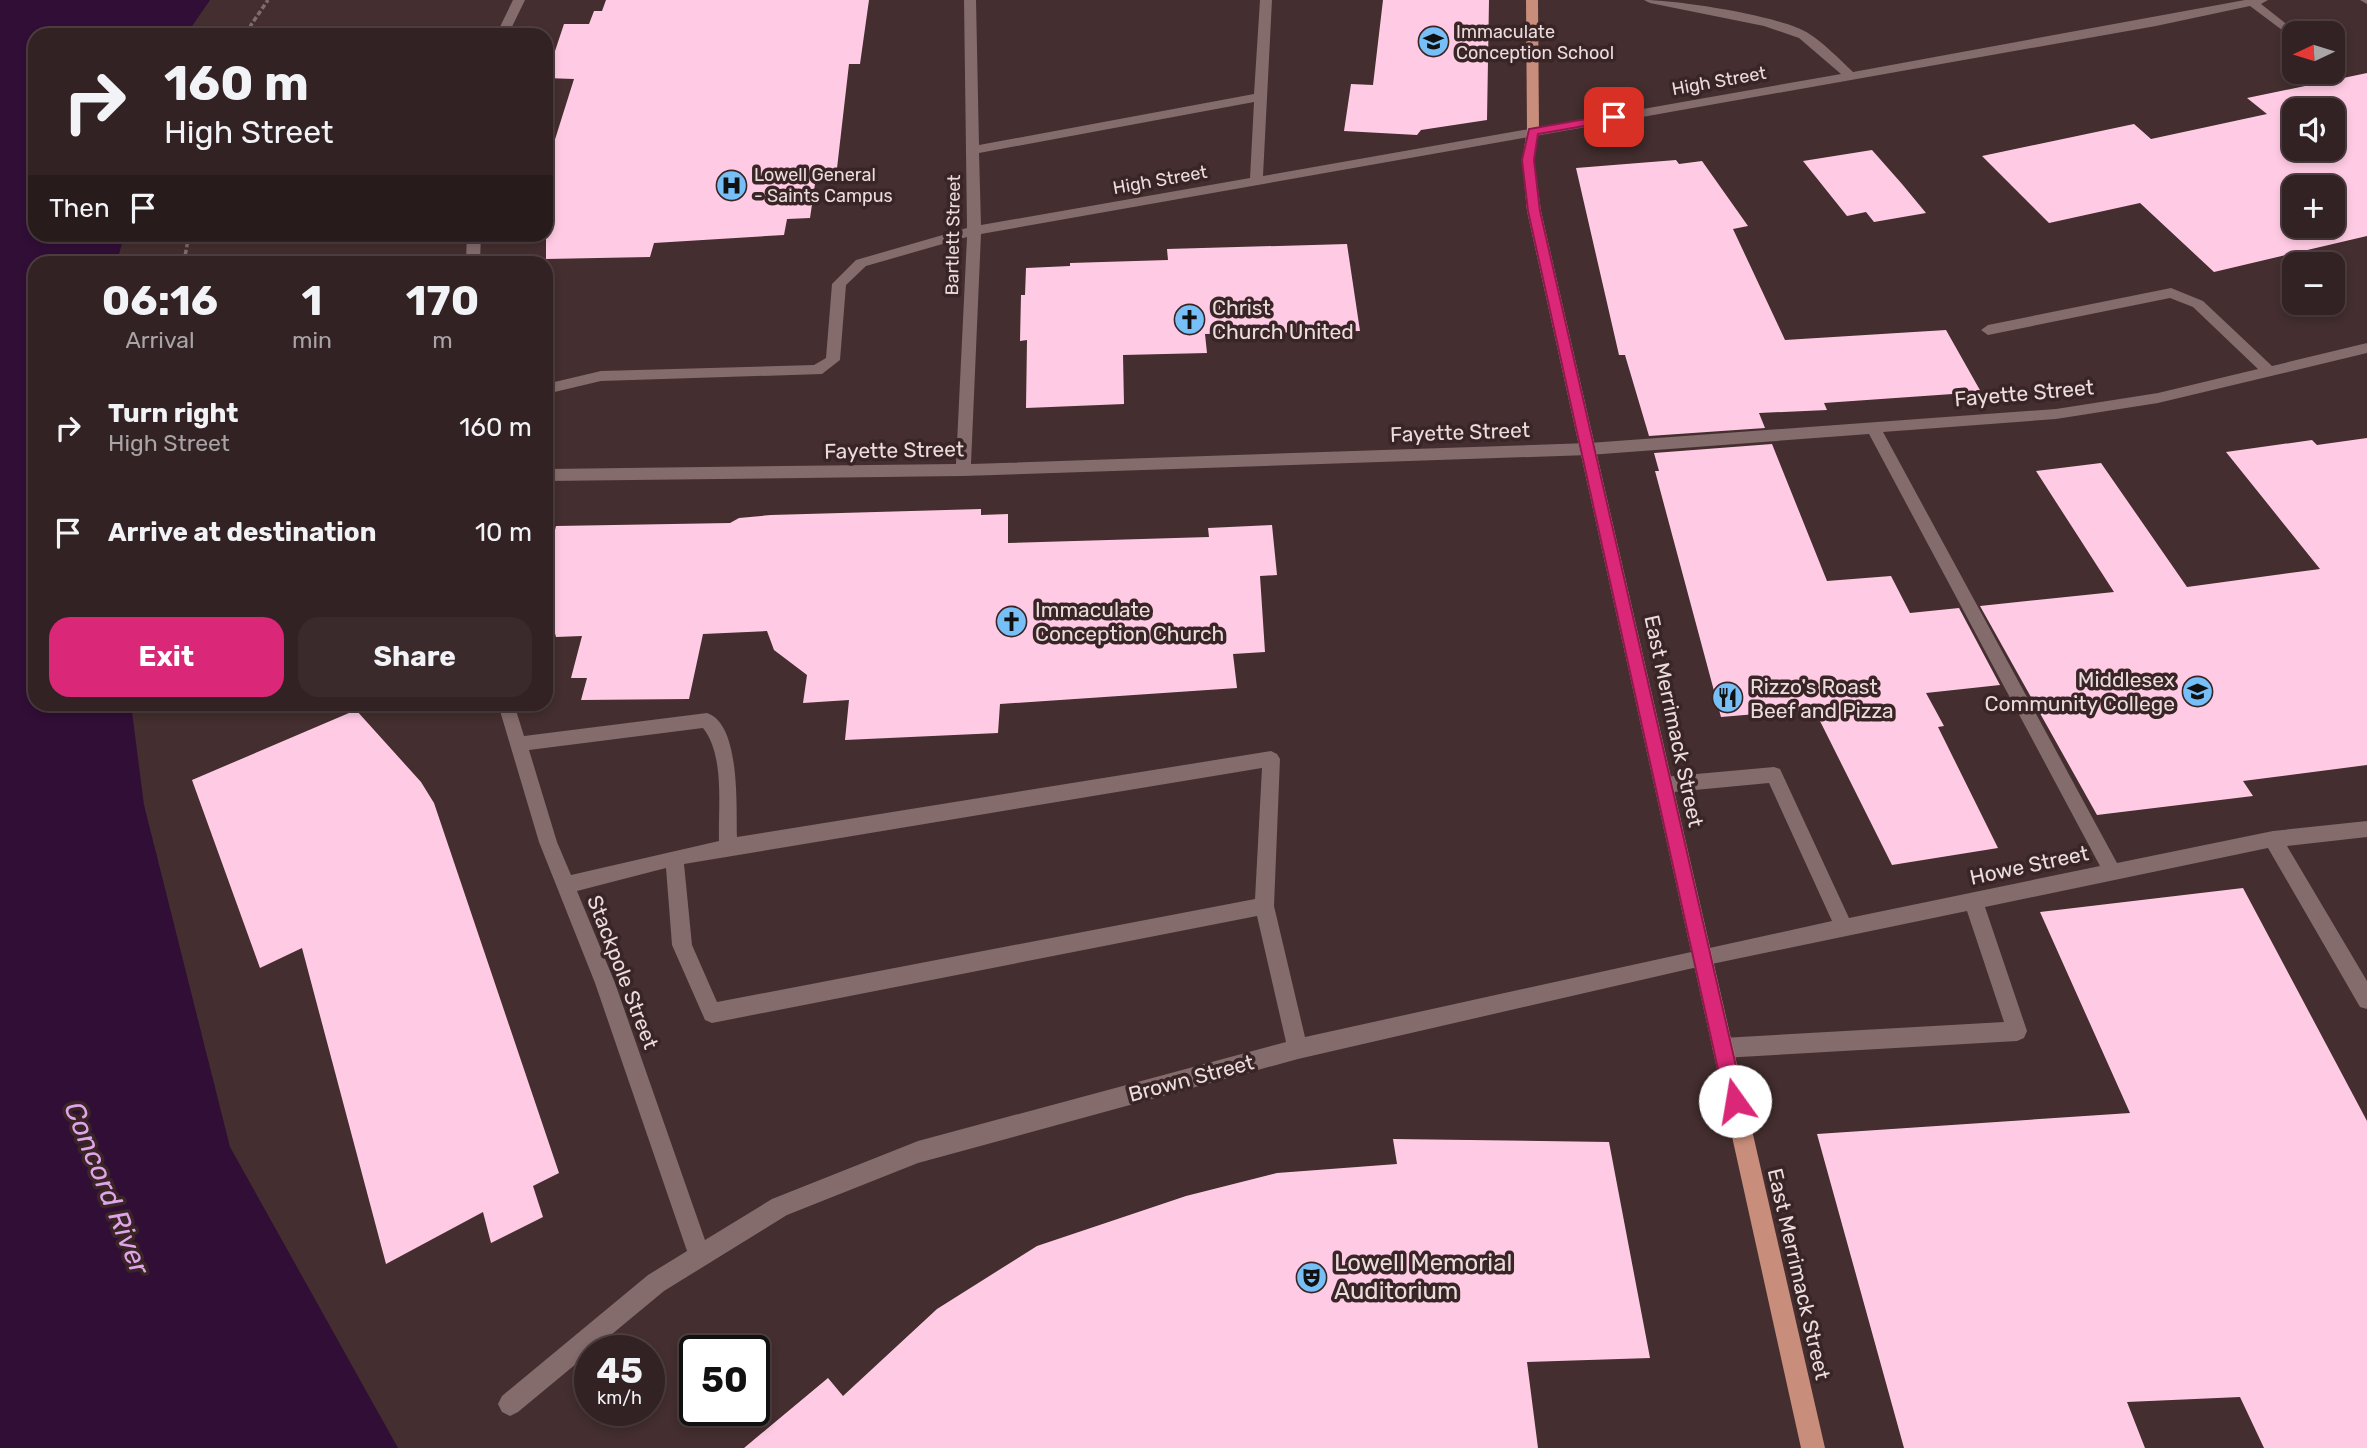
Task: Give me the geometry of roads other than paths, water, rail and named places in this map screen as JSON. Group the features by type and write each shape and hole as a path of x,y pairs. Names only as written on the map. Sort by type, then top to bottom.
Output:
{"main road":[{"name":"East Merrimack Street","path":"1532,0 1533,131 1528,160 1534,211 1813,1448"}],"street":[{"path":"505,28 519,0"},
{"name":"Bartlett Street","path":"963,470 974,231 970,0"},
{"path":"1256,181 1266,0"},
{"path":"1650,0 1767,23 1803,35 1851,76"},
{"path":"2257,1 2282,25"},
{"name":"High Street","path":"553,387 601,376 817,370 833,360 839,284 861,263 974,231 2156,22 2257,1"},
{"path":"973,150 1260,97"},
{"path":"1988,330 2171,293 2198,304 2269,371"},
{"name":"Fayette Street","path":"553,475 963,470 1589,449 2056,414 2158,398 2367,348"},
{"path":"1873,427 2112,871"},
{"name":"Stackpole Street","path":"508,711 548,842 605,983 700,1257"},
{"path":"518,744 707,720 719,734 723,755 728,847"},
{"path":"565,885 728,847 1271,759 1264,906 1298,1049"},
{"path":"1663,785 1774,775 1844,927"},
{"name":"Howe Street","path":"1702,957 2273,839 2367,829"},
{"path":"2273,839 2367,1000"},
{"path":"674,858 682,945 712,1013 1264,906"},
{"path":"1723,1048 2017,1031 1973,900"},
{"name":"Brown Street","path":"510,1404 656,1283 780,1207 918,1152 1298,1049 1702,957"}],"water":[{"name":"Concord River","path":"0,0 210,0 191,28 28,28 28,242 122,242 119,256 28,256 28,711 132,711 144,805 230,1147 398,1448 0,1448"}],"place":[{"name":"Immaculate Conception School","path":"1433,42"},
{"name":"Lowell General - Saints Campus","path":"731,185"},
{"name":"Christ Church United","path":"1189,319"},
{"name":"Immaculate Conception Church","path":"1012,621"},
{"name":"Middlesex Community College","path":"2198,691"},
{"name":"Rizzo's Roast Beef and Pizza","path":"1727,698"},
{"name":"Lowell Memorial Auditorium","path":"1311,1277"}]}
